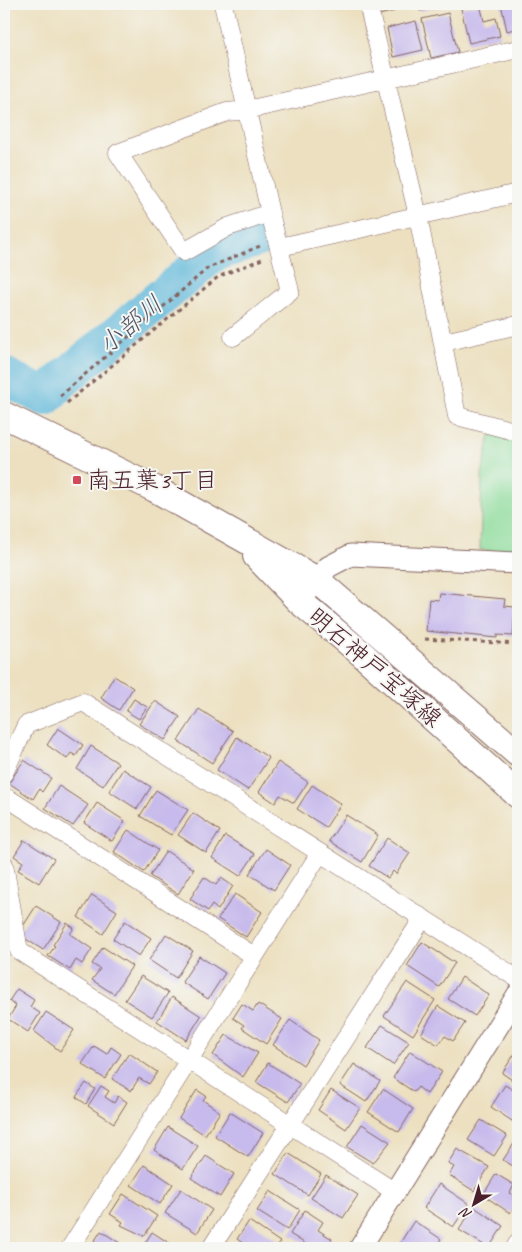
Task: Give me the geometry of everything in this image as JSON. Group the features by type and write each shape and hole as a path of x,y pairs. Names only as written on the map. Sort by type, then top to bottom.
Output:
{"main road":[{"name":"明石神戸宝塚線","path":"4,415 155,489 316,580 518,754"},
{"name":"明石神戸宝塚線","path":"236,535 299,601 362,654 518,794"}],"street":[{"path":"223,4 270,213 290,291 233,337"},
{"path":"368,4 418,216 457,416 518,432"},
{"path":"270,213 228,227 184,252 118,153 227,112 247,110 518,49"},
{"path":"280,247 518,193"},
{"path":"444,342 518,325"},
{"path":"299,601 328,567 351,555 518,563"},
{"path":"4,774 26,725 83,702 518,978"},
{"path":"4,799 17,804 254,956"},
{"path":"70,1248 320,853"},
{"path":"4,864 19,951 395,1192"},
{"path":"211,1248 423,918"},
{"path":"360,1248 518,994"},
{"path":"515,1248 518,1243"}],"path":[{"path":"60,396 208,268 261,245 280,247"},
{"path":"68,404 218,277 267,257 280,247"},
{"path":"425,639 518,644"}],"green space":[{"path":"490,434 518,442 518,552 480,550 482,475"}],"building":[{"path":"376,4 393,4 395,11 379,15"},
{"path":"418,4 445,4 445,5 420,11"},
{"path":"480,4 484,21 496,18 500,36 469,43 461,8"},
{"path":"501,4 518,4 518,28 507,31"},
{"path":"448,13 458,52 431,58 422,19"},
{"path":"416,21 423,50 393,57 387,28"},
{"path":"439,593 505,599 504,606 515,607 513,636 497,635 497,638 426,631 429,599 438,600"},
{"path":"114,676 133,688 119,710 101,698"},
{"path":"134,699 147,707 139,719 126,711"},
{"path":"155,701 180,717 165,740 139,724"},
{"path":"199,709 233,731 212,763 178,741"},
{"path":"58,728 83,745 76,756 71,753 67,759 47,745"},
{"path":"237,737 269,758 248,790 217,770"},
{"path":"91,746 118,763 103,786 77,769"},
{"path":"24,760 51,778 42,792 39,789 33,799 9,783"},
{"path":"278,762 308,782 294,803 280,795 275,803 259,792"},
{"path":"123,769 151,787 137,809 109,791"},
{"path":"312,785 341,804 326,827 297,809"},
{"path":"59,786 88,805 73,826 45,808"},
{"path":"156,790 188,810 171,835 140,816"},
{"path":"97,803 125,821 112,841 84,823"},
{"path":"193,813 220,831 206,853 178,835"},
{"path":"346,815 378,835 362,862 329,841"},
{"path":"128,830 158,850 144,872 114,852"},
{"path":"225,836 255,854 240,876 212,858"},
{"path":"387,838 410,853 396,874 393,871 388,878 369,866"},
{"path":"24,840 54,859 39,883 18,870 23,862 14,856"},
{"path":"266,849 290,865 274,890 249,874"},
{"path":"166,851 194,869 178,894 150,876"},
{"path":"204,877 216,885 221,878 233,886 218,910 212,905 208,911 190,899"},
{"path":"235,894 262,912 246,937 218,919"},
{"path":"92,895 117,911 103,934 78,917"},
{"path":"36,906 61,922 43,950 18,934"},
{"path":"125,921 151,938 139,956 113,939"},
{"path":"67,923 74,928 70,934 92,949 82,964 76,960 70,970 48,956"},
{"path":"166,934 193,951 176,978 149,960"},
{"path":"422,942 455,963 439,987 407,966"},
{"path":"103,947 132,966 114,994 92,980 100,969 92,964"},
{"path":"199,956 225,973 208,999 182,982"},
{"path":"141,976 168,993 152,1017 125,1000"},
{"path":"462,977 489,995 475,1016 448,999"},
{"path":"407,982 435,1000 413,1035 384,1016"},
{"path":"17,989 34,1000 30,1007 40,1013 28,1032 8,1019 16,1006 9,1001"},
{"path":"172,997 201,1016 186,1040 157,1021"},
{"path":"242,1004 253,1011 258,1004 282,1019 266,1044 242,1028 244,1025 233,1018"},
{"path":"438,1006 465,1023 453,1041 445,1036 438,1045 421,1034"},
{"path":"46,1012 74,1030 60,1051 34,1031"},
{"path":"290,1020 319,1040 303,1065 273,1045"},
{"path":"382,1025 409,1042 393,1065 367,1048"},
{"path":"226,1035 258,1053 243,1077 213,1055"},
{"path":"94,1046 107,1054 111,1047 121,1054 105,1079 82,1064"},
{"path":"518,1049 518,1084 502,1073"},
{"path":"410,1051 442,1072 427,1094 418,1087 414,1092 393,1078"},
{"path":"129,1053 157,1072 149,1084 139,1078 131,1091 112,1079"},
{"path":"268,1063 300,1084 288,1102 256,1082"},
{"path":"354,1064 380,1081 366,1102 340,1085"},
{"path":"86,1083 95,1089 86,1104 76,1097"},
{"path":"505,1085 518,1093 518,1118 515,1123 491,1107"},
{"path":"101,1086 109,1091 105,1097 114,1103 118,1096 127,1102 114,1123 88,1106"},
{"path":"383,1089 413,1109 399,1132 368,1112"},
{"path":"197,1090 206,1096 203,1100 220,1112 205,1135 179,1118"},
{"path":"331,1090 360,1108 346,1129 318,1110"},
{"path":"230,1112 263,1133 248,1157 215,1136"},
{"path":"481,1120 507,1136 494,1156 468,1140"},
{"path":"362,1124 390,1142 373,1163 347,1147"},
{"path":"168,1127 198,1146 183,1169 154,1150"},
{"path":"518,1140 518,1169 503,1160"},
{"path":"457,1149 489,1167 474,1191 449,1175 454,1167 448,1163"},
{"path":"288,1153 321,1174 308,1195 275,1174"},
{"path":"206,1156 234,1174 220,1197 191,1178"},
{"path":"144,1165 173,1184 160,1204 131,1185"},
{"path":"496,1174 514,1185 510,1193 518,1198 518,1201 510,1213 483,1195"},
{"path":"326,1175 358,1195 343,1218 311,1198"},
{"path":"439,1184 469,1204 453,1227 424,1208"},
{"path":"181,1189 212,1210 197,1233 165,1213"},
{"path":"270,1191 300,1210 287,1230 257,1211"},
{"path":"123,1194 157,1216 144,1236 121,1225 123,1222 110,1214"},
{"path":"474,1207 503,1226 489,1248 459,1230"},
{"path":"305,1210 323,1222 318,1230 332,1239 326,1248 312,1248 290,1234"},
{"path":"249,1221 280,1242 276,1248 242,1248 244,1244 237,1239"},
{"path":"414,1221 441,1239 435,1248 408,1248 400,1243"},
{"path":"101,1231 115,1240 128,1248 90,1248"},
{"path":"152,1232 177,1248 142,1248"}],"waterway":[{"name":"小部川","path":"4,376 45,397 61,381 214,253 260,237"}],"place":[{"name":"南五葉3丁目","path":"77,480"}]}
